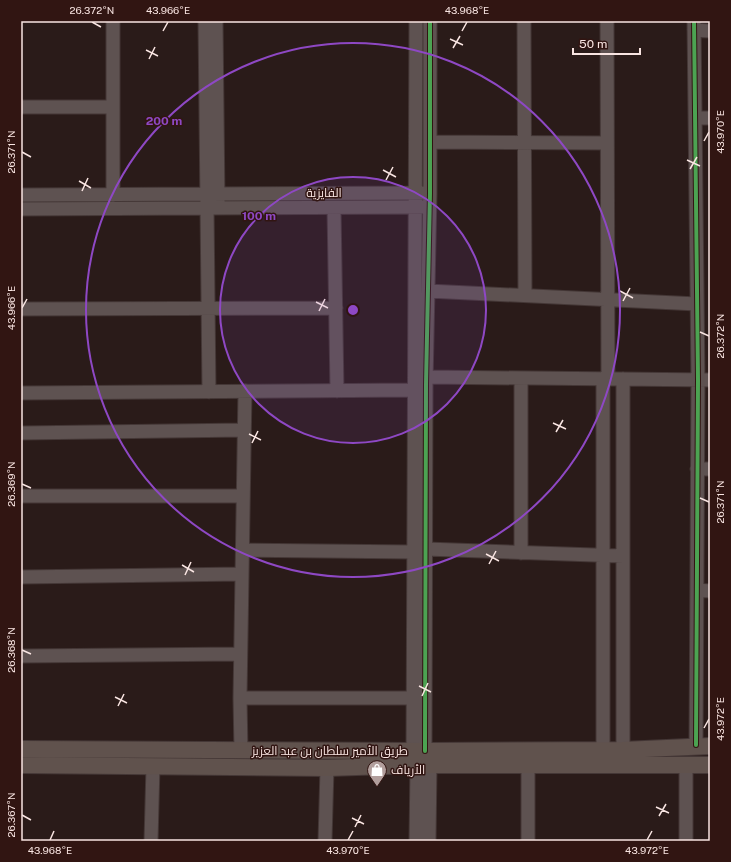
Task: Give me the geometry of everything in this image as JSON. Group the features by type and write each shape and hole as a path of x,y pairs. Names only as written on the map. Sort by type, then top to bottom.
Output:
{"main road":[{"name":"طريق الأمير سلطان بن عبد العزيز","path":"21,765 327,768 421,758 703,746"},
{"name":"طريق الأمير سلطان بن عبد العزيز","path":"21,749 240,750 421,758 528,765 710,765"}],"street":[{"path":"113,21 113,195"},
{"path":"205,21 213,208 209,308 209,392"},
{"path":"212,194 216,21"},
{"path":"416,21 414,390 419,550 421,758 416,841"},
{"path":"429,841 421,758 412,698 426,377 430,193 430,21"},
{"path":"524,21 525,295"},
{"path":"603,750 603,556 607,299 607,21"},
{"path":"703,746 704,380 697,304 694,26 710,30"},
{"path":"21,107 112,107"},
{"path":"695,118 710,118"},
{"path":"430,142 607,143"},
{"name":"الفايزية","path":"21,195 430,193"},
{"name":"الفايزية","path":"21,209 429,207"},
{"path":"334,208 338,391"},
{"path":"428,291 697,304"},
{"path":"21,309 336,308"},
{"path":"426,377 704,380"},
{"path":"521,378 521,552"},
{"path":"623,379 623,750"},
{"path":"21,393 414,390"},
{"path":"240,750 240,654 245,391"},
{"path":"21,432 244,430"},
{"path":"21,496 243,496"},
{"path":"242,550 419,550 623,556"},
{"path":"21,577 242,574"},
{"path":"21,656 240,654"},
{"path":"240,698 412,698"},
{"path":"528,765 528,841"},
{"path":"686,765 686,841"},
{"path":"151,841 153,766"},
{"path":"325,841 327,768"}],"cycle path":[{"path":"425,751 426,384 430,193 430,21"},
{"path":"694,21 698,380 696,745"}],"place":[{"name":"الأرياف","path":"377,787"}]}
